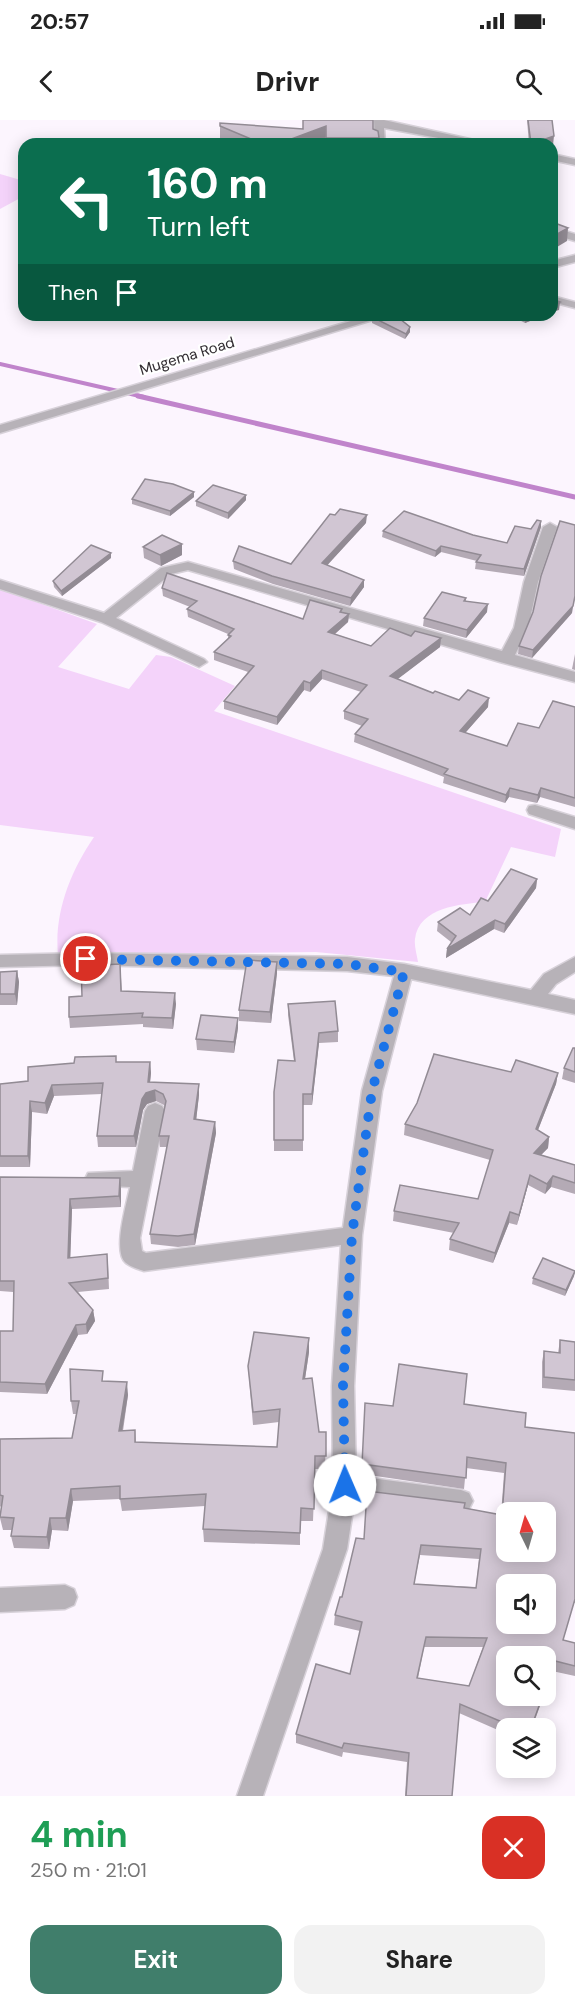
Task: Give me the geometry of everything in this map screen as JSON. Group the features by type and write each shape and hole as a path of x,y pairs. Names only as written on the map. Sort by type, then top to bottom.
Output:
{"street":[{"path":"380,138 379,122 458,138"},
{"path":"558,158 575,162"},
{"path":"558,232 575,238"},
{"path":"558,263 575,258"},
{"path":"558,301 575,305"},
{"name":"Mugema Road","path":"0,429 363,321"},
{"path":"505,659 521,628 531,582 550,527"},
{"path":"106,619 166,571 188,566 505,659 575,677"},
{"path":"0,584 106,619 199,662"},
{"path":"535,810 575,823"},
{"path":"0,961 86,959 347,964 404,972 575,1007"},
{"path":"535,997 550,979 575,964"},
{"path":"249,1796 335,1549 345,1485 343,1386 352,1235 372,1091 404,972"},
{"path":"155,1111 130,1238 132,1256 144,1262 352,1235"},
{"path":"70,1179 142,1179"},
{"path":"345,1485 461,1501"},
{"path":"0,1600 65,1597"}],"shaded area":[{"path":"0,174 18,179 18,199 0,209"},
{"path":"0,589 97,624 58,667 129,689 156,655 171,657 235,686 214,711 561,829 555,857 511,847 485,902 442,909 424,920 418,928 415,939 418,962 316,952 58,955 57,939 61,908 71,879 94,837 0,825"}],"building":[{"path":"303,120 373,120 373,129 378,131 379,138 326,138 326,126 294,138 249,138 220,126 220,123 303,129"},
{"path":"528,120 552,120 554,136 530,138"},
{"path":"558,224 568,228 558,234"},
{"path":"380,321 402,321 410,327 406,334"},
{"path":"145,479 173,484 194,492 170,511 132,499"},
{"path":"213,485 246,495 228,513 196,501"},
{"path":"340,509 367,515 322,563 364,580 351,598 272,576 233,561 239,546 291,564 330,514 335,515"},
{"path":"404,511 473,535 507,543 515,526 531,529 537,520 541,521 524,569 476,562 481,555 441,546 436,551 383,531"},
{"path":"560,521 575,525 573,606 533,650 519,646 533,612 541,576"},
{"path":"162,535 182,544 160,555 143,547"},
{"path":"91,545 111,553 61,591 53,581"},
{"path":"167,573 303,619 310,600 342,609 340,612 349,614 328,632 371,646 390,628 411,636 415,631 441,638 390,676 433,693 435,691 459,700 468,690 489,698 460,731 507,746 518,723 539,728 553,701 575,707 575,798 541,788 538,795 510,788 506,795 444,774 448,769 355,734 368,719 344,711 367,685 322,670 310,683 304,681 277,717 224,701 254,666 214,652 231,636 228,635 234,629 187,609 197,601 162,588"},
{"path":"442,592 466,598 464,601 488,604 467,630 424,618"},
{"path":"511,869 537,879 505,924 495,920 447,949 456,936 438,922 460,908 470,915 481,898 488,901"},
{"path":"247,960 277,962 270,1012 239,1010"},
{"path":"120,964 121,991 175,993 172,1018 142,1017 143,1013 69,1017 69,997 82,996 81,966"},
{"path":"17,971 15,994 0,994 0,972"},
{"path":"335,1001 338,1031 319,1033 312,1094 303,1094 303,1140 274,1140 274,1092 278,1060 295,1061 288,1004"},
{"path":"201,1015 238,1018 234,1042 196,1039"},
{"path":"575,1048 575,1072 564,1068"},
{"path":"434,1054 511,1072 516,1060 558,1073 536,1129 549,1137 534,1153 575,1165 575,1183 553,1176 547,1184 530,1175 519,1215 510,1212 495,1253 450,1239 459,1223 394,1211 400,1185 478,1199 493,1150 405,1124 417,1103"},
{"path":"116,1056 116,1062 150,1062 148,1082 199,1084 194,1119 215,1122 194,1234 178,1236 150,1234 169,1136 159,1136 166,1101 163,1094 155,1090 146,1093 142,1099 134,1136 97,1136 103,1083 52,1085 45,1103 30,1101 28,1156 0,1156 0,1084 28,1081 28,1067 74,1063 75,1057"},
{"path":"0,1177 120,1178 119,1196 70,1199 68,1258 107,1254 108,1278 69,1283 93,1310 86,1324 76,1325 45,1384 0,1382 0,1331 13,1331 14,1281 0,1281"},
{"path":"543,1258 575,1271 566,1290 533,1278"},
{"path":"254,1332 309,1338 303,1379 312,1378 319,1432 326,1432 326,1456 315,1456 314,1509 301,1508 300,1533 203,1529 206,1494 120,1499 120,1486 71,1489 66,1518 50,1518 47,1537 11,1536 14,1518 0,1517 3,1496 0,1495 0,1439 72,1438 79,1401 71,1401 70,1369 103,1371 102,1381 127,1382 119,1431 135,1430 135,1442 277,1447 280,1409 253,1412 248,1366"},
{"path":"560,1340 575,1342 575,1380 544,1377 544,1351 560,1353"},
{"path":"399,1364 467,1374 464,1404 526,1413 525,1427 575,1433 575,1599 563,1640 575,1643 575,1666 556,1661 556,1646 496,1646 496,1706 539,1706 535,1718 496,1719 460,1704 452,1796 406,1796 409,1753 344,1743 342,1748 296,1734 316,1664 350,1674 362,1622 335,1615 340,1597 342,1597 356,1538 364,1539 367,1491 465,1503 464,1508 496,1514 496,1562 556,1562 556,1502 503,1502 506,1463 467,1457 466,1478 362,1464 365,1403 393,1406","holes":["421,1545 481,1549 476,1588 414,1584","426,1637 487,1638 469,1686 417,1678"]}],"waterway":[{"path":"0,364 144,397"},
{"path":"138,396 575,497"}],"route":[{"path":"86,959 347,964 404,972 372,1091 352,1235 343,1386 345,1485"}]}
